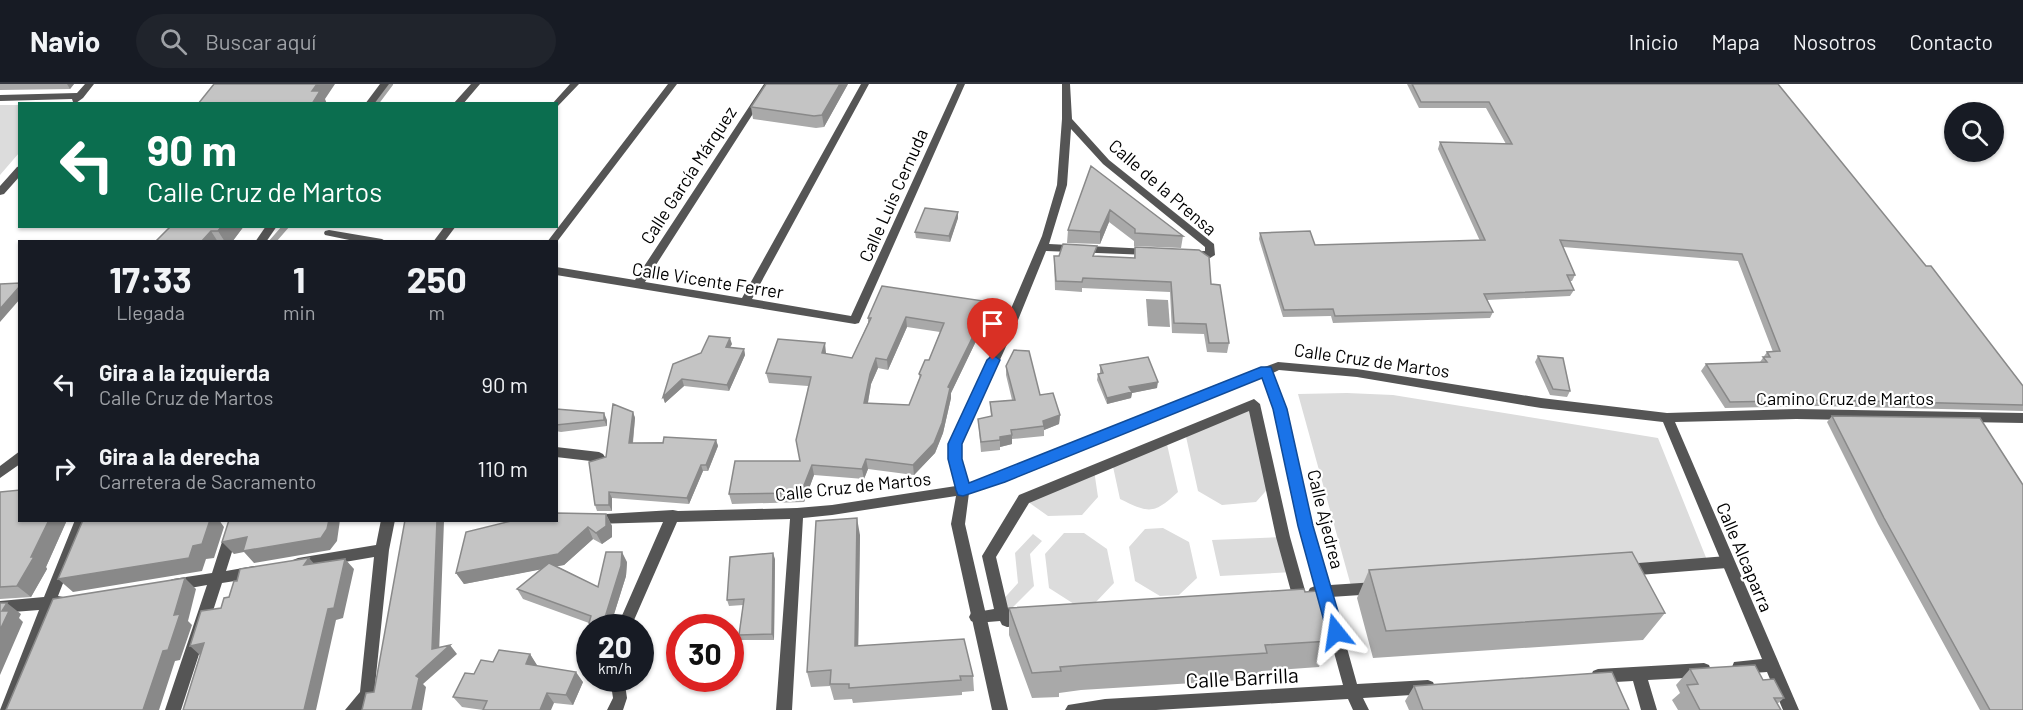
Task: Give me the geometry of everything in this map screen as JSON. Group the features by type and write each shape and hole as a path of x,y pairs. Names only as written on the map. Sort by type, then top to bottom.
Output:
{"street":[{"path":"0,98 77,100 90,84"},
{"path":"370,102 384,84"},
{"path":"459,102 476,84"},
{"path":"558,103 575,84"},
{"path":"554,240 673,84"},
{"name":"Calle García Márquez","path":"637,285 768,84"},
{"path":"745,303 865,84"},
{"name":"Calle Luis Cernuda","path":"855,320 961,84"},
{"path":"1000,710 976,617 958,524 963,490 955,459 955,444 1010,325 1042,247 1062,185 1066,84"},
{"name":"Calle de la Prensa","path":"1066,119 1106,162 1210,246 1210,255 1174,253"},
{"path":"0,192 18,171"},
{"path":"440,240 449,228"},
{"path":"332,230 374,240"},
{"path":"1042,247 1162,253"},
{"name":"Calle Vicente Ferrer","path":"558,271 855,320"},
{"name":"Calle Cruz de Martos","path":"577,518 797,513 963,490 1000,478 1278,366 1357,373 1541,403 1667,418"},
{"name":"Calle Ajedrea","path":"1266,370 1280,409 1306,526 1324,591 1353,692 1361,710"},
{"path":"1005,615 999,604 989,556 1024,499 1254,404 1283,537 1299,593"},
{"name":"Camino Cruz de Martos","path":"1667,418 1796,414 2023,418"},
{"name":"Calle Alcaparra","path":"1667,418 1791,710"},
{"path":"558,452 599,458"},
{"path":"0,473 18,458"},
{"path":"784,710 797,513"},
{"path":"630,614 673,515"},
{"path":"6,710 81,522"},
{"path":"173,710 235,522"},
{"path":"353,710 367,695 382,550 388,522"},
{"path":"159,587 382,550"},
{"path":"1608,571 1727,562"},
{"path":"976,617 1395,586"},
{"path":"0,607 47,605 81,600"},
{"path":"1579,677 1773,665"},
{"path":"1638,674 1649,710"},
{"name":"Calle Barrilla","path":"1073,710 1448,686"},
{"path":"615,710 620,698 619,692"}],"shaded area":[{"path":"0,105 18,105 18,154 0,175"},
{"path":"1146,299 1168,300 1170,327 1148,326"},
{"path":"1298,394 1393,395 1658,438 1707,560 1351,586"},
{"path":"1254,404 1272,484 1256,502 1222,505 1198,491 1185,432"},
{"path":"1166,440 1178,492 1162,505 1151,509 1138,507 1120,499 1112,462"},
{"path":"1094,470 1098,497 1082,515 1048,516 1024,499"},
{"path":"1163,528 1189,542 1197,578 1179,595 1160,596 1135,581 1129,547 1145,529"},
{"path":"1064,533 1084,533 1107,549 1114,583 1095,603 1074,604 1049,588 1045,554"},
{"path":"1033,534 1042,541 1030,554 1034,586 1012,608 999,604 1018,583 1015,553"},
{"path":"1283,537 1293,572 1220,576 1212,540"}],"building":[{"path":"214,84 317,84 312,91 320,91 313,102 200,102"},
{"path":"766,84 840,84 822,115 814,116 751,107"},
{"path":"1412,84 1778,84 1926,266 1931,266 2023,386 2023,405 1824,400 1730,402 1706,364 1767,362 1763,357 1770,357 1767,352 1780,351 1742,254 1560,240 1575,275 1567,275 1574,290 1484,294 1493,312 1335,316 1333,309 1284,310 1260,233 1310,231 1315,245 1485,240 1440,142 1512,144 1489,102 1421,102"},
{"path":"1091,166 1183,236 1135,233 1135,229 1110,210 1100,232 1068,230"},
{"path":"925,208 958,212 949,236 915,232"},
{"path":"169,228 220,228 218,231 211,231 203,240 157,240"},
{"path":"1063,244 1097,246 1093,256 1135,258 1135,247 1199,250 1209,257 1211,284 1220,285 1229,343 1209,343 1206,324 1174,323 1171,282 1083,278 1082,282 1056,281 1054,256 1059,256"},
{"path":"18,283 18,288 0,309 0,284"},
{"path":"882,286 990,302 948,387 950,388 942,423 934,443 913,465 866,459 862,469 812,465 801,493 729,494 735,461 800,461 796,440 811,377 766,373 778,339 825,343 822,353 852,358 871,318 868,318","holes":["906,317 944,323 929,360 925,360 919,374 921,375 909,405 864,403 876,358 887,360"]},
{"path":"709,336 730,338 726,347 744,349 727,385 682,379 663,397 673,364 701,353"},
{"path":"1014,350 1029,351 1040,395 1053,393 1060,415 1043,421 1044,426 1011,430 1012,435 1000,437 1000,440 981,442 978,419 992,416 990,402 1015,400 1006,366"},
{"path":"1538,356 1563,358 1570,391 1553,389"},
{"path":"1148,357 1158,382 1129,387 1132,392 1107,398 1098,374 1103,373 1100,365"},
{"path":"613,404 633,412 629,443 663,443 664,437 716,440 706,465 701,465 687,498 609,492 609,505 595,505 589,462 606,457"},
{"path":"558,409 604,413 604,420 558,425"},
{"path":"1832,416 1980,418 2023,485 2023,710 1990,710 1884,518"},
{"path":"18,490 18,522 48,522 31,557 34,557 17,586 0,587 0,492"},
{"path":"558,513 606,514 606,526 596,533 588,527 558,554 456,573 466,532 507,522 558,522"},
{"path":"857,518 855,646 964,639 973,676 960,676 961,680 849,688 849,684 830,684 831,670 807,672 816,521"},
{"path":"82,522 209,522 202,544 193,546 189,558 58,579"},
{"path":"228,522 329,522 321,538 243,551 247,537 222,542"},
{"path":"405,522 437,522 432,649 450,645 416,676 419,678 412,710 362,710 366,693 374,692"},
{"path":"606,552 622,552 621,566 606,614 586,614 517,589 549,563 598,587"},
{"path":"1632,552 1665,613 1386,631 1369,570"},
{"path":"773,553 772,634 744,635 744,614 742,614 744,599 727,600 730,557"},
{"path":"309,558 304,565 345,559 334,608 328,609 304,710 183,710 204,643 190,646 201,611 221,608 224,598 229,597 234,581 237,581 240,569"},
{"path":"185,578 174,615 180,614 168,650 163,651 143,710 6,710 53,599"},
{"path":"1304,589 1305,592 1318,591 1330,641 1265,645 1267,653 1083,665 1060,667 1061,671 1032,673 1009,608"},
{"path":"0,603 7,603 2,611 9,611 0,630"},
{"path":"499,650 530,654 526,664 576,672 566,695 547,693 540,710 483,710 487,701 453,697 465,673 474,674 481,660 493,662"},
{"path":"1755,665 1763,680 1774,679 1784,698 1774,698 1781,710 1700,710 1687,685 1698,684 1690,669"},
{"path":"1612,672 1629,710 1423,710 1414,686"}],"waterway":[{"path":"376,102 390,84"},
{"path":"274,240 284,228"}],"route":[{"path":"993,360 955,444 955,459 963,490 1000,478 1266,370 1280,409 1306,526 1336,632"}]}
